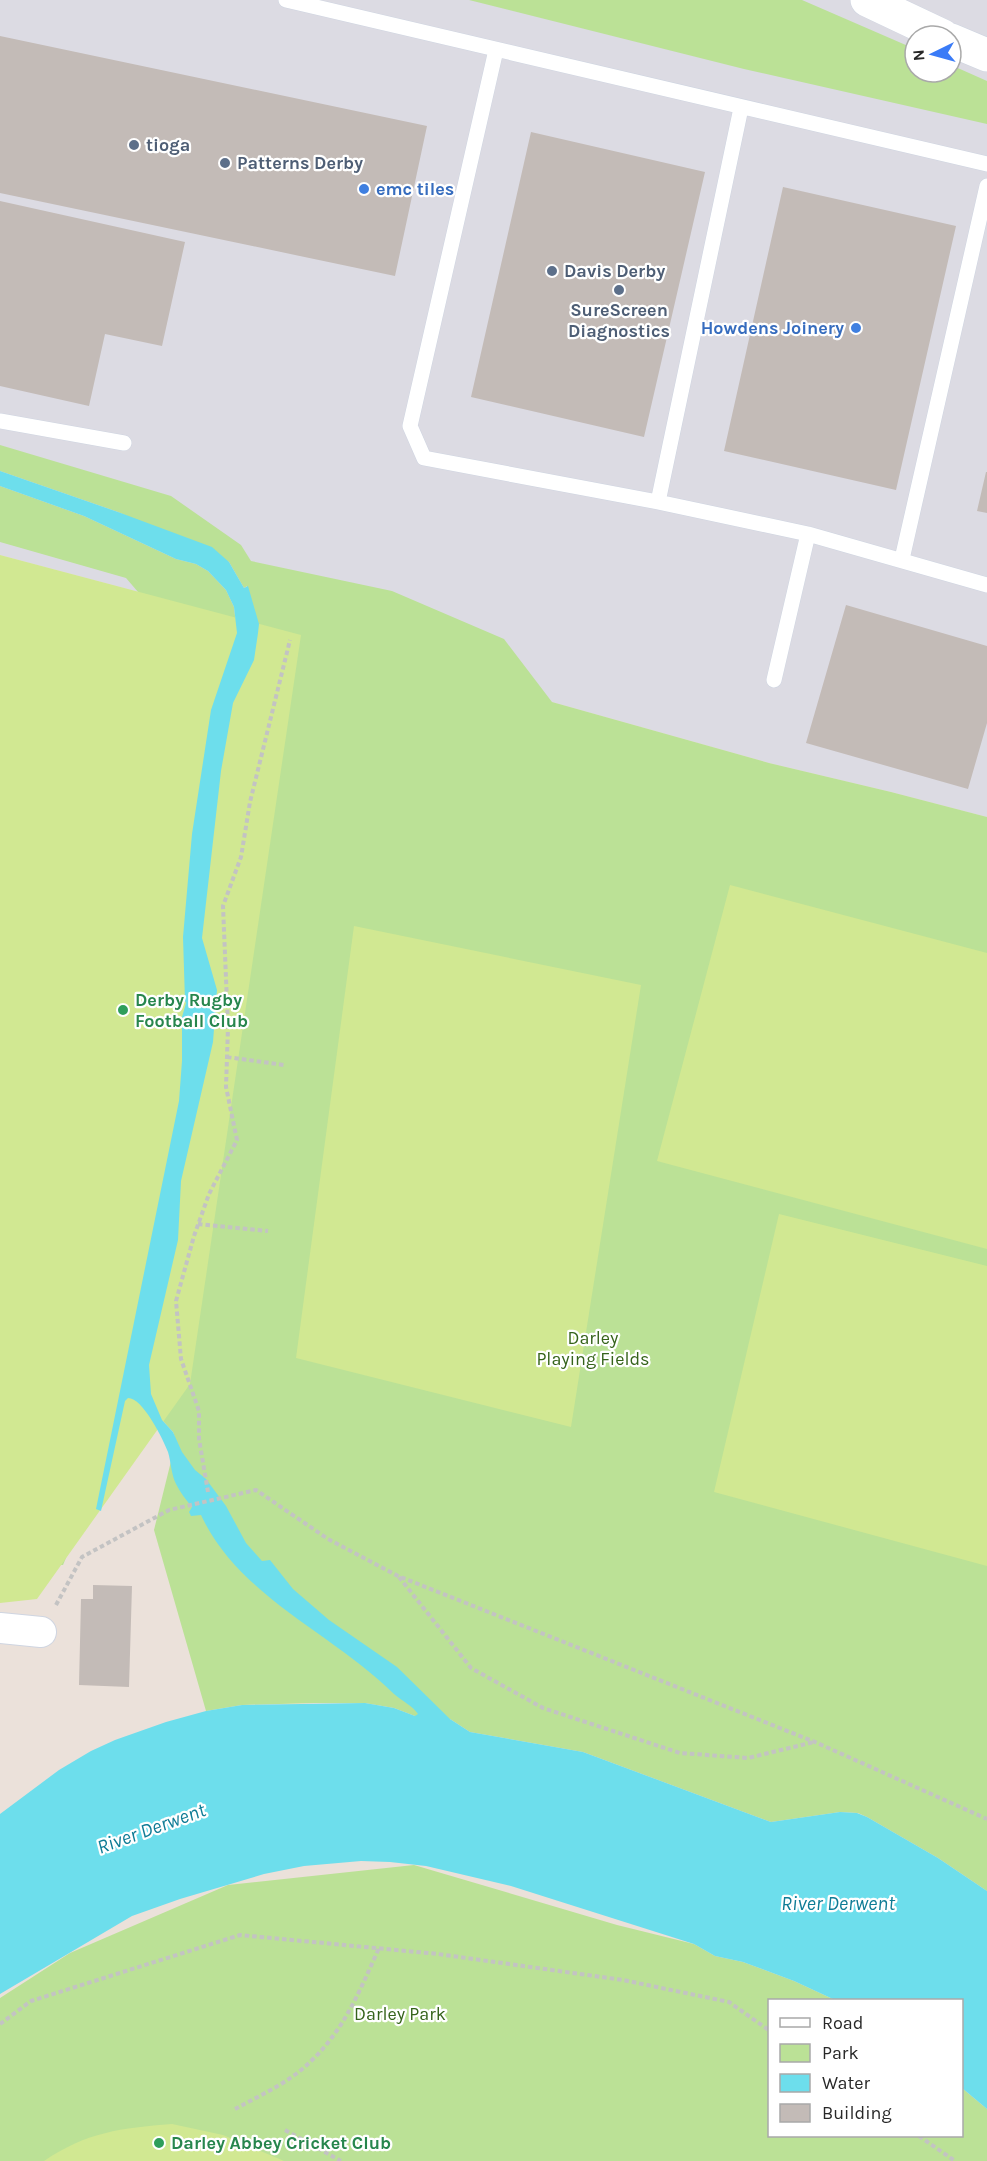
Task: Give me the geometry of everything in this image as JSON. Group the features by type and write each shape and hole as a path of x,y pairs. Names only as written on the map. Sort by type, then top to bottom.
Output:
{"street":[{"path":"867,0 918,24"},
{"path":"963,45 987,55"},
{"path":"0,1628 41,1632"}],"lane":[{"path":"286,0 987,164"},
{"path":"496,50 410,426 424,458 658,502 808,534 987,585"},
{"path":"658,502 741,108"},
{"path":"902,559 987,186"},
{"path":"0,421 124,443"},
{"path":"774,680 808,534"}],"path":[{"path":"208,1492 200,1439 199,1411 181,1359 176,1301 209,1194 237,1140 226,1087 228,1027 223,906 241,857 250,802 290,640"},
{"path":"227,1057 284,1065"},
{"path":"198,1224 268,1231"},
{"path":"41,1632 81,1557 169,1510 256,1490 328,1539 398,1576 815,1742 987,1819"},
{"path":"398,1576 471,1668 543,1708 680,1753 748,1758 815,1742"},
{"path":"0,2024 31,2001 240,1935 438,1954 622,1980 729,2002 768,2030"},
{"path":"235,2109 295,2074 329,2044 351,2009 379,1948"},
{"path":"285,2130 341,2161"},
{"path":"920,2137 956,2161"}],"shaded area":[{"path":"0,0 987,0 987,817 769,763 552,702 0,555"}],"green space":[{"path":"469,0 802,0 903,44 903,84 963,84 963,70 987,81 987,124 744,69"},
{"name":"Darley Playing Fields","path":"0,445 171,496 241,545 251,561 392,591 504,639 552,702 769,763 987,817 987,1891 938,1858 858,1813 840,1812 771,1822 583,1752 470,1732 450,1719 415,1716 394,1708 365,1703 242,1705 206,1711 154,1530 176,1441 173,1432 162,1420 247,586 244,588 229,562 118,512 0,471"},
{"path":"0,486 84,516 176,559 196,564 208,571 226,590 234,607 237,633 76,1534 63,1565 13,1565 169,628 126,578 0,542"},
{"name":"Derby Rugby Football Club","path":"0,555 301,635 190,1384 37,1599 0,1603"},
{"path":"730,885 987,953 987,1249 657,1161"},
{"path":"354,926 641,985 571,1427 296,1358"},
{"path":"779,1214 987,1266 987,1566 714,1492"},
{"name":"Darley Park","path":"414,1865 617,1925 694,1944 715,1956 743,1962 794,1981 833,1999 768,1999 768,2137 963,2137 963,2089 987,2109 987,2161 0,2161 0,1998 70,1953 228,1885"},
{"name":"Darley Abbey Cricket Club","path":"172,2124 223,2135 284,2161 44,2161 75,2144 105,2133"}],"water":[{"name":"River Derwent","path":"0,471 212,547 229,562 244,588 248,586 259,624 254,660 233,703 221,771 202,938 217,990 213,1042 181,1181 178,1240 149,1365 151,1394 162,1420 173,1432 182,1452 195,1470 206,1479 226,1506 246,1543 262,1561 270,1560 293,1589 329,1620 397,1667 450,1719 470,1732 583,1752 771,1822 840,1812 857,1813 938,1858 987,1891 987,2109 963,2089 963,1999 833,1999 794,1981 743,1962 715,1956 694,1944 511,1886 426,1866 361,1861 304,1866 264,1874 180,1899 132,1916 0,1994 0,1814 59,1770 115,1740 166,1722 206,1711 242,1705 365,1703 394,1708 415,1716 418,1714 370,1672 263,1592 239,1569 218,1544 201,1515 191,1516 189,1512 192,1507 176,1484 162,1438 146,1412 134,1400 128,1398 125,1401 101,1511 96,1509 179,1101 182,1017 186,1003 183,937 192,834 211,710 237,633 234,607 226,590 208,571 196,564 176,559 84,516 0,486"}],"building":[{"path":"0,36 427,126 395,276 0,193"},
{"path":"531,132 705,172 644,437 471,397"},
{"path":"783,187 956,226 896,490 724,451"},
{"path":"0,201 185,242 162,346 105,334 89,406 0,386"},
{"path":"987,472 987,513 977,511"},
{"path":"846,605 987,646 987,723 968,789 806,743"},
{"path":"93,1585 132,1586 129,1687 79,1685 81,1599 93,1599"}],"place":[{"name":"tioga","path":"134,145"},
{"name":"Patterns Derby","path":"225,163"},
{"name":"emc tiles","path":"364,189"},
{"name":"Davis Derby","path":"552,271"},
{"name":"SureScreen Diagnostics","path":"619,290"},
{"name":"Howdens Joinery","path":"856,328"},
{"name":"Derby Rugby Football Club","path":"123,1010"},
{"name":"Darley Abbey Cricket Club","path":"159,2143"}]}
